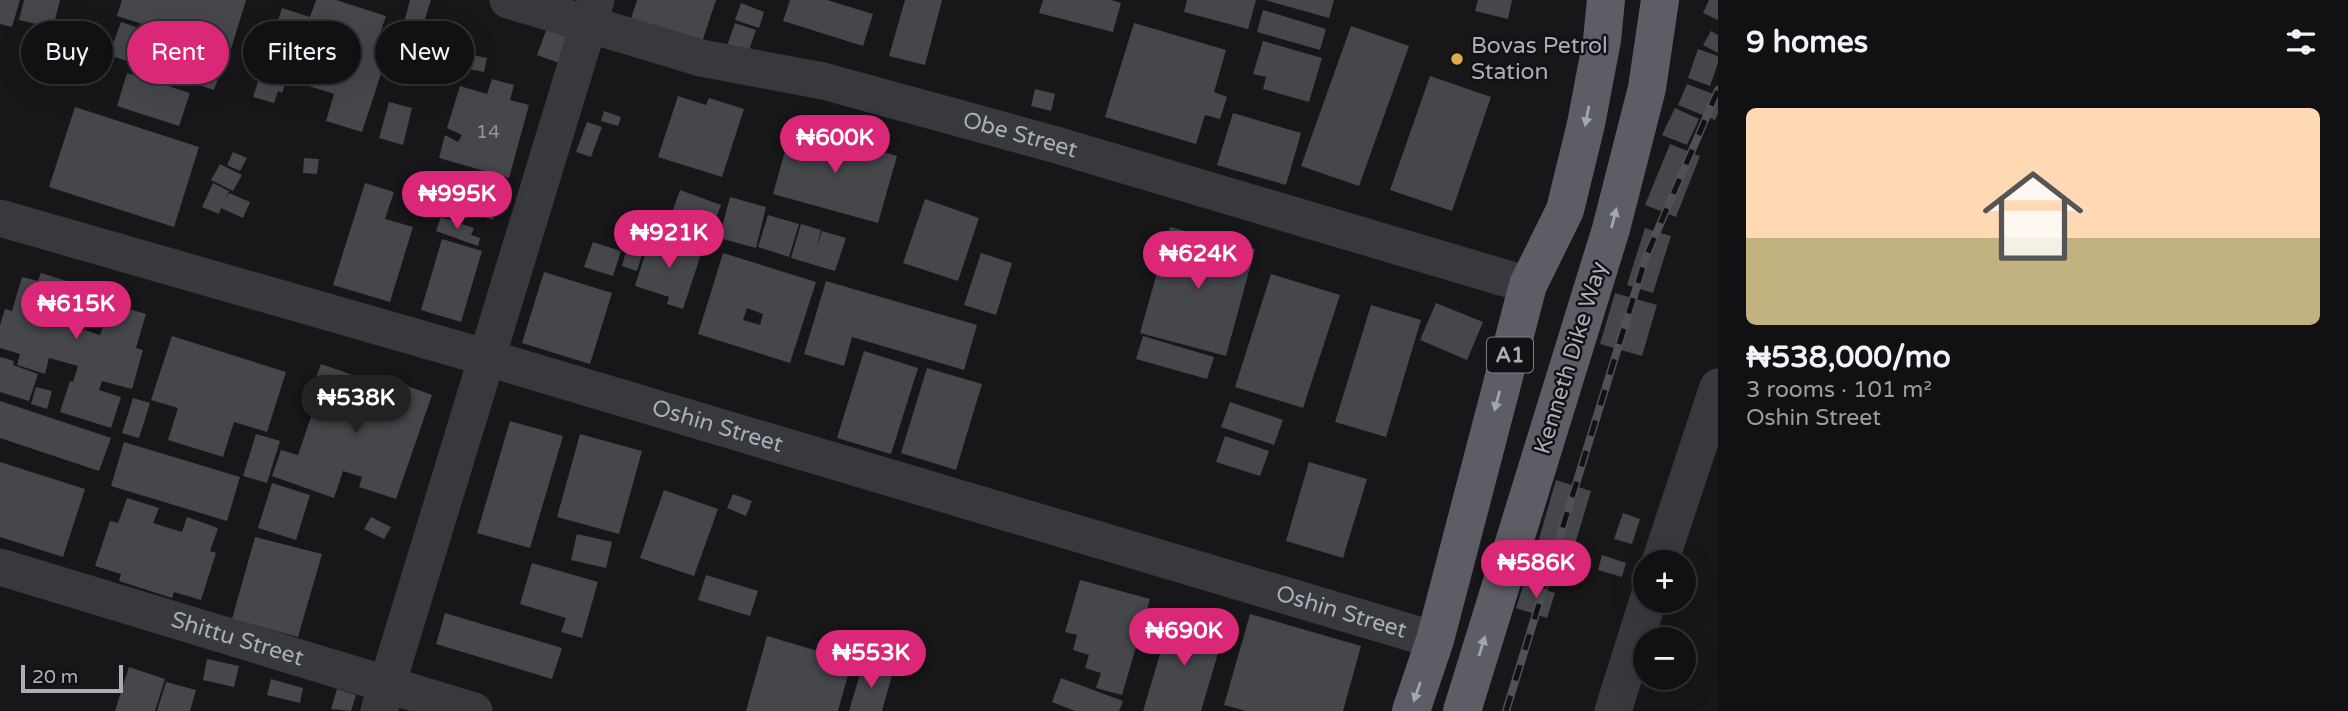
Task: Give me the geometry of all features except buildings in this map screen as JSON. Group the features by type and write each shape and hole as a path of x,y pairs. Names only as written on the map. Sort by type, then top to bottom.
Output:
{"highway":[{"name":"A1","path":"1411,711 1435,640 1528,285 1565,210 1586,124 1602,40 1606,0"},
{"name":"Kenneth Dike Way","path":"1462,711 1611,229 1647,88 1660,0"}],"street":[{"name":"Obe Street","path":"508,0 592,13 701,58 823,81 1053,144 1528,285"},
{"path":"384,697 592,13"},
{"name":"Oshin Street","path":"0,218 488,358 1435,640"},
{"path":"1664,550 1718,387"},
{"name":"Shittu Street","path":"0,567 384,697 474,711"},
{"path":"1613,711 1644,613"}],"railway":[{"path":"1506,711 1646,257 1718,90"}],"place":[{"name":"Bovas Petrol Station","path":"1457,59"}]}
